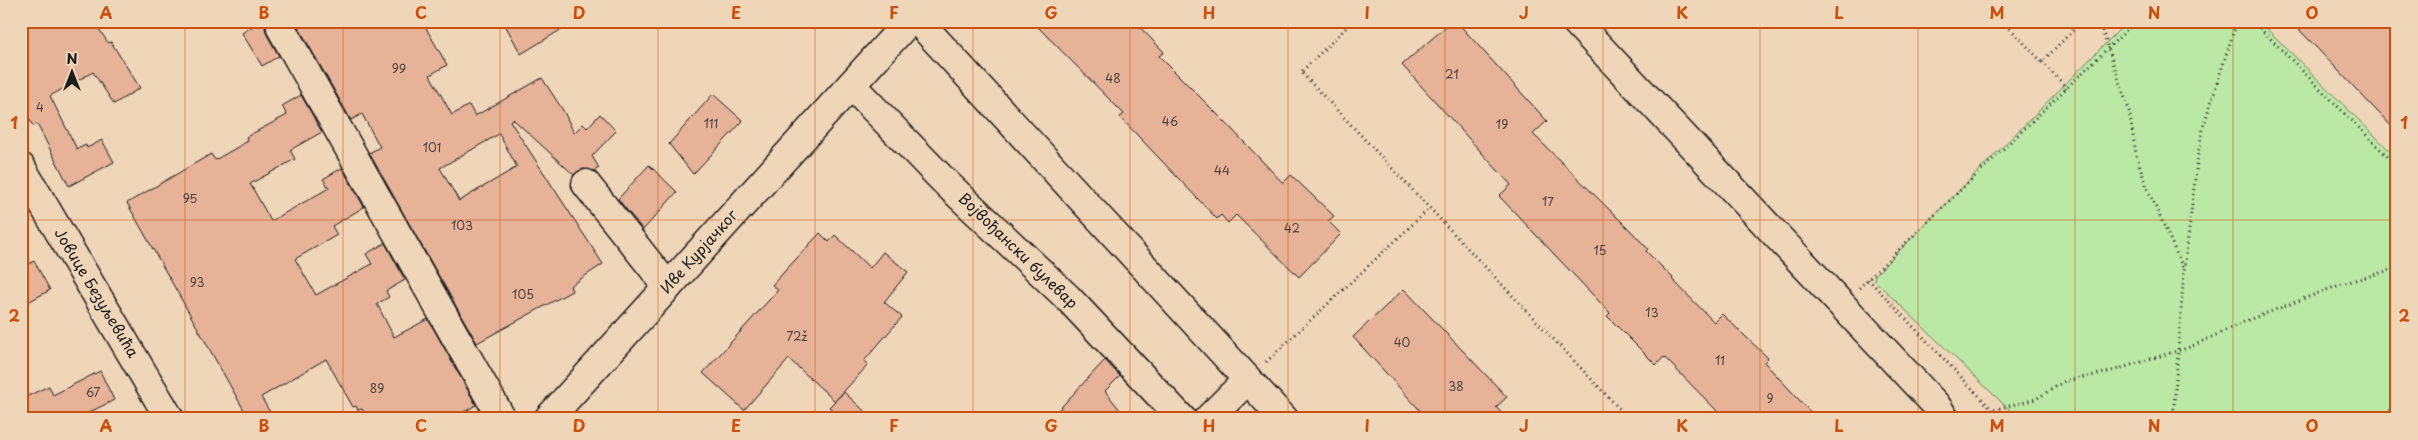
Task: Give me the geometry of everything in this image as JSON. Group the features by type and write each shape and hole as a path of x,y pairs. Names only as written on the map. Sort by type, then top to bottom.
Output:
{"street":[{"name":"Иве Курјачког","path":"548,419 909,21"},
{"path":"918,21 1284,419"},
{"path":"1575,21 1936,405 1945,419"},
{"path":"282,28 502,419"},
{"name":"Војвођански булевар","path":"851,85 945,182 1068,298 1182,419"},
{"name":"Јовице Безуљевића","path":"21,167 170,419"},
{"path":"586,184 668,287"},
{"path":"1208,419 1247,380"}],"path":[{"path":"1353,21 1301,72 1629,419"},
{"path":"2003,21 2067,88"},
{"path":"2042,62 2082,21"},
{"path":"2099,21 2129,110 2136,154 2147,188 2184,271"},
{"path":"1842,305 2136,21"},
{"path":"2173,419 2184,271 2204,124 2237,21"},
{"path":"2253,21 2397,166"},
{"path":"1247,380 1430,208"},
{"path":"1983,419 1993,410 2036,399 2065,381 2105,373 2179,350 2246,321 2333,288 2397,268"},
{"path":"1868,279 2001,419"},
{"path":"2384,419 2397,401"}],"green space":[{"path":"2128,21 2259,21 2397,158 2397,419 2019,419 1874,280 1875,275"}],"building":[{"path":"21,21 94,21 108,43 111,42 140,88 114,104 93,72 50,96 77,149 86,145 87,148 102,140 114,162 69,186 37,124 33,126 21,104 21,99 29,95 21,81"},
{"path":"261,21 267,21 265,28 267,35 279,56 262,66 242,33"},
{"path":"295,21 422,21 447,65 430,75 452,115 469,105 475,116 542,78 564,112 574,133 583,124 587,128 600,114 616,131 592,156 599,168 594,171 583,169 574,175 513,119 510,121 603,264 570,286 572,291 477,343 369,153 380,147 362,114 351,120","holes":["499,134 517,167 459,201 440,168"]},
{"path":"503,21 575,21 521,54"},
{"path":"1032,21 1134,21 1164,52 1159,56 1283,183 1291,175 1334,216 1328,221 1341,234 1299,277 1236,215 1228,223 1221,215 1217,219 1120,117 1124,114"},
{"path":"1452,21 1456,21 1547,121 1533,134 1633,233 1648,249 1646,251 1714,322 1722,314 1768,358 1764,362 1817,419 1725,419 1664,357 1656,365 1607,316 1610,313 1499,196 1511,185 1402,65"},
{"path":"2291,21 2390,21 2397,28 2397,132"},
{"path":"713,94 743,121 693,174 669,144"},
{"path":"301,95 322,132 290,150 295,159 250,184 271,221 329,188 323,179 342,168 364,207 332,226 337,235 295,259 316,295 372,264 366,254 385,243 405,280 386,291 389,297 377,304 394,337 428,319 476,405 452,419 368,419 362,409 358,410 356,406 353,407 326,359 261,397 274,419 249,419 127,203 211,154 215,160 248,141 246,137 287,115 282,106"},
{"path":"649,165 677,192 643,230 618,199"},
{"path":"820,233 829,242 835,235 870,268 883,252 908,272 884,302 902,317 864,361 868,365 835,401 789,359 744,410 703,373 778,290 772,285"},
{"path":"34,261 50,290 21,306 21,268"},
{"path":"1404,289 1507,397 1496,407 1507,419 1428,419 1353,337"},
{"path":"1105,360 1120,376 1105,391 1127,419 1050,419"},
{"path":"100,371 114,400 76,419 21,419 21,399 49,386 53,395"},
{"path":"844,392 873,419 842,419 829,407"}]}
